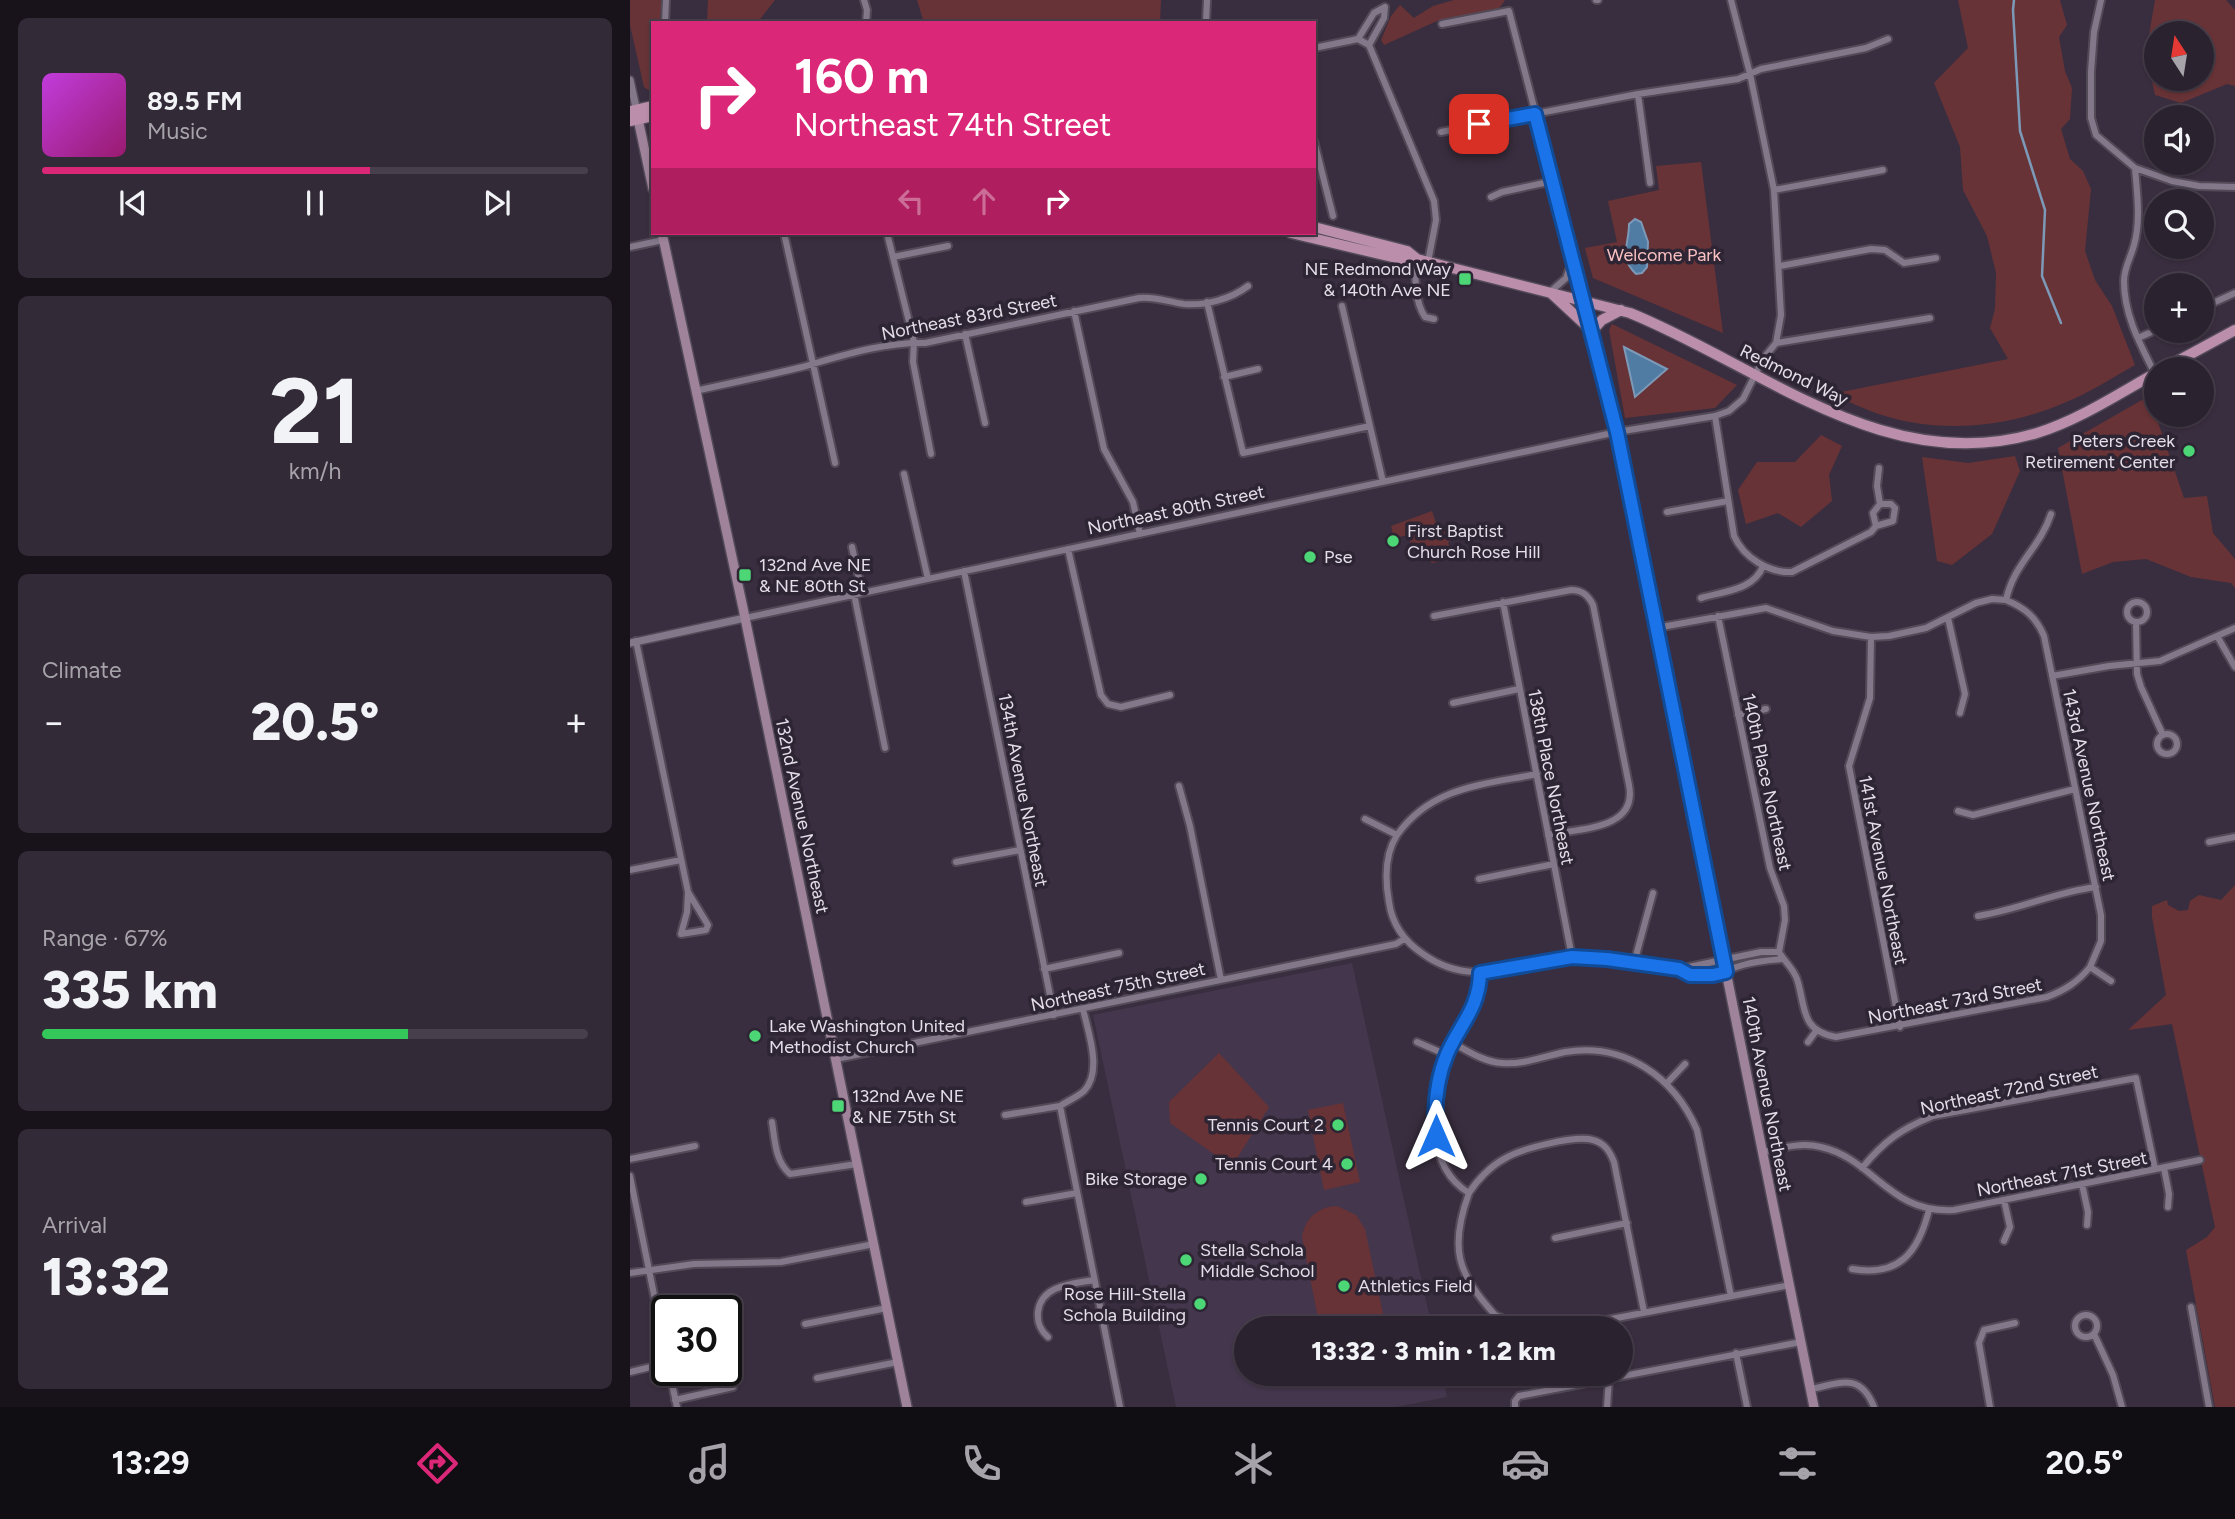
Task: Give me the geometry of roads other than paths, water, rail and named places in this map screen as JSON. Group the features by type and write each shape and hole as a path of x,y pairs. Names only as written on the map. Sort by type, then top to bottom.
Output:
{"main road":[{"path":"651,107 634,115 651,182"},
{"name":"Redmond Way","path":"1316,228 1407,251 1416,260"},
{"name":"Redmond Way","path":"1299,235 1405,260 1428,262 1622,310 1656,323 1756,376 1842,417 1883,432 1919,440 1976,443 2039,433 2144,379"},
{"name":"132nd Avenue Northeast","path":"663,237 745,618 907,1407"},
{"path":"1550,292 1592,331 1602,320 1622,310"},
{"name":"140th Avenue Northeast","path":"1584,300 1617,432 1814,1407"},
{"name":"Redmond Way","path":"2186,357 2235,330"}],"street":[{"path":"665,21 666,0"},
{"path":"864,0 867,10 864,21"},
{"path":"1206,21 1207,0"},
{"path":"1357,39 1374,13 1391,0"},
{"path":"1731,0 1750,74 1774,190 1780,266 1781,315 1776,343 1763,359 1756,376"},
{"path":"2101,0 2094,32 2091,72 2092,128 2096,135 2135,168 2185,183 2235,187"},
{"path":"1369,45 1384,18 1385,7"},
{"name":"140th Avenue Northeast","path":"1442,24 1509,11 1584,300"},
{"path":"1316,48 1357,39 1369,45 1434,201 1436,220 1428,262"},
{"path":"1441,132 1637,94 1738,79 1761,69 1866,48 1888,39"},
{"path":"630,80 634,115"},
{"path":"1637,94 1650,183"},
{"path":"1316,149 1332,216"},
{"path":"2135,168 2138,213 2134,244 2124,278 2128,313 2137,338 2149,357"},
{"path":"1774,190 1883,170"},
{"path":"1491,197 1553,181"},
{"path":"784,235 835,463"},
{"path":"888,235 914,342 913,362 931,454"},
{"path":"630,247 663,237"},
{"path":"893,257 948,246"},
{"path":"1780,266 1871,249 1885,250 1904,263 1936,258"},
{"path":"1550,292 1566,278 1573,257"},
{"path":"1416,260 1414,274 1420,311 1425,317 1434,319"},
{"name":"Northeast 83rd Street","path":"695,391 812,363 1149,297 1183,304 1207,302 1236,295 1248,286"},
{"path":"2214,303 2235,293"},
{"path":"1207,302 1243,453 1370,426"},
{"path":"1342,306 1383,482"},
{"path":"1074,311 1104,449 1133,502 1140,534"},
{"path":"1776,343 1930,318"},
{"path":"965,334 985,423"},
{"path":"2137,338 2144,335"},
{"path":"1224,377 1258,369"},
{"name":"Northeast 80th Street","path":"633,642 1617,432 1715,416 1730,411 1743,399 1756,376"},
{"path":"1715,416 1734,536 1739,548 1763,566 1785,572 1803,568 1871,532 1876,526 1887,524 1895,517 1895,508 1885,503 1880,504 1873,513 1876,526"},
{"path":"1879,468 1877,486 1880,504"},
{"path":"904,474 928,579"},
{"path":"1667,512 1728,500"},
{"path":"1656,628 1766,608 1833,631 1871,637 1905,634 1948,618 1976,603 1992,599 2006,600 2012,577 2045,533 2051,514"},
{"path":"852,547 862,592"},
{"path":"1068,549 1101,695 1108,704 1121,707 1170,695"},
{"path":"1701,598 1749,584 1759,576 1763,566"},
{"name":"134th Avenue Northeast","path":"964,570 1054,1015"},
{"path":"1434,616 1571,590 1589,597 1631,795 1627,809 1618,819 1548,835"},
{"path":"854,594 885,748"},
{"name":"143rd Avenue Northeast","path":"2006,600 2021,606 2040,625 2044,636 2096,887 2102,929 2097,955 2090,967"},
{"name":"138th Place Northeast","path":"1503,602 1572,957"},
{"name":"140th Place Northeast","path":"1718,617 1770,868 1784,906 1785,920 1779,951"},
{"path":"1948,618 1965,694 1960,713"},
{"path":"2137,622 2136,663 2140,687 2163,734"},
{"path":"2052,676 2160,661 2235,628"},
{"path":"2217,636 2235,667"},
{"name":"141st Avenue Northeast","path":"1871,637 1870,698 1849,766 1900,1027"},
{"path":"633,642 688,892 687,912 681,934 708,928 688,892"},
{"path":"1453,703 1519,689"},
{"path":"1738,715 1766,709"},
{"path":"1537,775 1446,794 1430,802 1405,824 1392,844 1386,876 1390,908 1404,939 1436,964 1480,973 1572,957 1679,969 1760,952 1779,951 1797,978 1804,1011 1816,1031 1808,1042"},
{"path":"1179,786 1190,826 1221,980"},
{"path":"1958,810 1973,815 2075,789"},
{"path":"1365,819 1397,835"},
{"path":"2209,842 2235,837"},
{"path":"956,862 1020,850"},
{"path":"630,870 681,860"},
{"path":"1479,879 1554,864"},
{"path":"1978,916 2096,887"},
{"path":"1634,963 1653,893"},
{"name":"Northeast 75th Street","path":"836,1059 1396,944 1404,939"},
{"path":"1044,969 1119,953"},
{"path":"1679,969 1690,975 1702,976 1726,972 1743,965 1783,959"},
{"path":"2090,967 2111,981"},
{"name":"Northeast 73rd Street","path":"1816,1031 1824,1035 1847,1037 2047,998 2080,980 2090,967"},
{"path":"1469,1193 1450,1179 1440,1159 1435,1113 1439,1082 1447,1055 1472,1010 1479,990 1480,973"},
{"path":"1005,1115 1059,1106 1086,1088 1093,1069 1092,1049 1083,1009"},
{"path":"1417,1042 1447,1055"},
{"path":"1453,1043 1487,1060 1503,1063 1586,1050 1606,1053 1643,1066 1667,1083 1689,1113 1697,1130 1731,1296"},
{"path":"1667,1083 1685,1063"},
{"name":"Northeast 72nd Street","path":"1862,1168 1894,1135 1934,1116 2136,1078 2155,1170"},
{"path":"1059,1106 1120,1407"},
{"path":"772,1122 778,1157 785,1170 795,1175 857,1164"},
{"path":"1495,1315 1476,1294 1461,1263 1459,1224 1469,1193 1504,1159 1525,1150 1590,1139 1606,1147 1610,1153 1644,1312"},
{"path":"1762,1152 1807,1145 1823,1147 1862,1168 1896,1195 1929,1210 1923,1235 1896,1264 1872,1272 1852,1269"},
{"path":"630,1159 695,1146"},
{"name":"Northeast 71st Street","path":"1929,1210 1954,1210 2200,1160"},
{"path":"2164,1168 2169,1194 2168,1207"},
{"path":"630,1176 654,1295"},
{"path":"2082,1184 2088,1212 2087,1225"},
{"path":"1026,1202 1077,1193"},
{"path":"2004,1200 2010,1227 2004,1241"},
{"path":"1555,1238 1627,1223"},
{"path":"630,1273 694,1264 781,1262 874,1244"},
{"path":"1048,1337 1041,1331 1038,1318 1038,1308 1043,1297 1050,1290 1093,1280"},
{"path":"1624,1316 1790,1285"},
{"path":"2191,1307 2209,1407"},
{"path":"805,1324 887,1308"},
{"path":"1990,1407 1980,1336 1984,1330 2015,1323"},
{"path":"2094,1334 2113,1375 2122,1407"},
{"path":"1633,1373 1801,1342"},
{"path":"1736,1353 1747,1407"},
{"path":"817,1378 898,1362"},
{"path":"630,1372 651,1366"},
{"path":"1811,1390 1858,1383 1874,1407"},
{"path":"1514,1407 1519,1396 1569,1386"},
{"path":"1608,1407 1609,1386"},
{"path":"676,1403 733,1387"}],"water":[{"path":"1635,219 1641,222 1648,242 1647,267 1642,273 1636,274 1626,257 1629,224"},
{"path":"1624,347 1667,369 1635,397"}],"waterway":[{"path":"2014,0 2020,131 2045,210 2042,276 2061,323"}],"place":[{"name":"NE Redmond Way & 140th Ave NE","path":"1465,279"},
{"name":"Peters Creek Retirement Center","path":"2189,451"},
{"name":"First Baptist Church Rose Hill","path":"1393,541"},
{"name":"Pse","path":"1310,557"},
{"name":"132nd Ave NE & NE 80th St","path":"745,575"},
{"name":"Lake Washington United Methodist Church","path":"755,1036"},
{"name":"132nd Ave NE & NE 75th St","path":"838,1106"},
{"name":"Tennis Court 2","path":"1338,1125"},
{"name":"Tennis Court 4","path":"1347,1164"},
{"name":"Bike Storage","path":"1201,1179"},
{"name":"Stella Schola Middle School","path":"1186,1260"},
{"name":"Athletics Field","path":"1344,1286"},
{"name":"Rose Hill-Stella Schola Building","path":"1200,1304"}],"park label":[{"name":"Welcome Park","path":"1664,255"}]}
